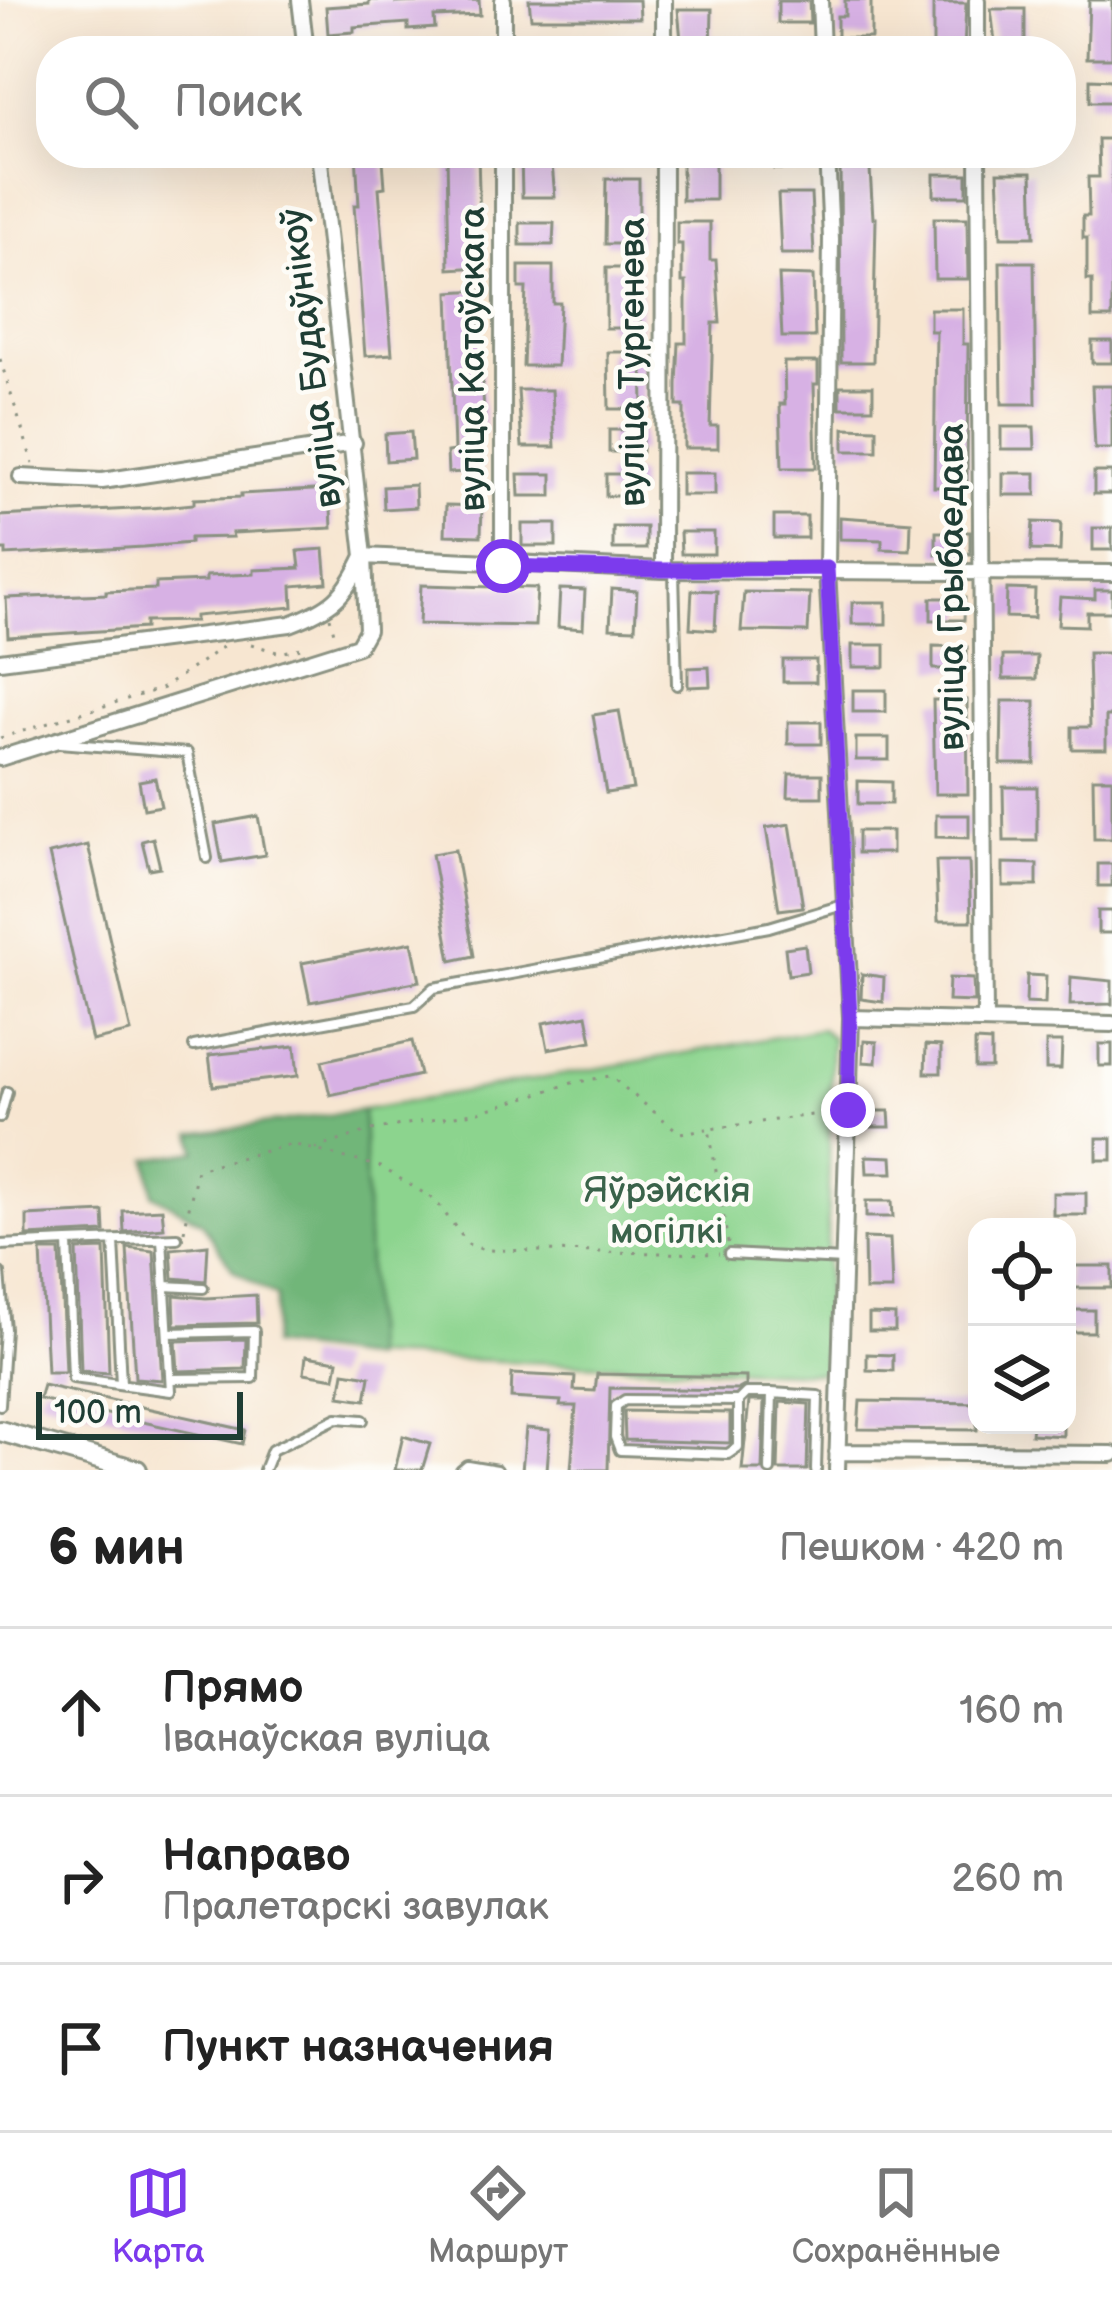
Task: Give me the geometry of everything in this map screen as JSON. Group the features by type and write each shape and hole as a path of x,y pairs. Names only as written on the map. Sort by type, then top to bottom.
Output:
{"street":[{"path":"300,0 305,36"},
{"path":"502,0 502,36"},
{"path":"664,0 664,36"},
{"path":"820,0 821,36"},
{"path":"977,0 977,36"},
{"name":"вуліца Будаўнікоў","path":"52,742 358,646 367,630 354,443 321,168"},
{"name":"вуліца Катоўскага","path":"503,168 503,566"},
{"name":"вуліца Тургенева","path":"664,168 668,570"},
{"path":"828,168 827,568 850,1018 837,1470"},
{"name":"вуліца Грыбаедава","path":"978,168 985,1020"},
{"path":"29,477 102,481 354,443"},
{"path":"0,661 290,624 328,610 355,576 364,556 668,570 1112,573"},
{"path":"0,758 52,742"},
{"path":"850,1018 1112,1024"},
{"path":"0,1431 137,1470"},
{"path":"837,1452 1112,1454"}],"lane":[{"path":"668,570 677,686"},
{"path":"52,742 187,753 207,858"},
{"path":"194,1046 414,1006 434,988 769,927 844,905"},
{"path":"0,1117 7,1092"},
{"path":"0,1245 177,1238"},
{"path":"68,1242 73,1378 171,1391 162,1239"},
{"path":"115,1241 121,1384"},
{"path":"729,1254 844,1260"},
{"path":"0,1274 0,1405"},
{"path":"165,1286 203,1288"},
{"path":"168,1333 254,1331 253,1378 171,1379"},
{"path":"738,1402 626,1400 616,1406 615,1437 620,1450 728,1454 738,1447 738,1402 746,1393 818,1396 816,1470"},
{"path":"770,1470 772,1393"},
{"path":"264,1470 272,1450 337,1418 363,1420"},
{"path":"461,1470 467,1465 497,1470"}],"path":[{"path":"0,359 29,477"},
{"path":"329,614 335,639"},
{"path":"245,642 280,653 317,644"},
{"path":"0,738 163,688 224,646"},
{"path":"315,1149 371,1130 479,1112 610,1076 680,1133 848,1110"},
{"path":"177,1238 188,1228 197,1169 292,1144 381,1167 435,1200 467,1244 484,1250 729,1254 709,1129"}],"green space":[{"name":"Яўрэйскія могілкі","path":"821,1029 832,1038 824,1373 371,1356 363,1110"},
{"path":"363,1110 371,1359 271,1345 277,1297 233,1270 202,1222 153,1194 148,1159 197,1151 193,1134"}],"building":[{"path":"369,0 479,0 480,15 434,17 435,28 408,30 408,23 328,34 326,7 369,4"},
{"path":"529,0 639,0 640,18 531,18"},
{"path":"845,0 871,0 871,36 837,36 837,16 845,16"},
{"path":"1089,0 1112,0 1112,58 1087,58"},
{"path":"778,1 809,1 810,23 778,23"},
{"path":"933,3 966,3 965,36 933,36"},
{"path":"678,9 712,9 711,36 681,36"},
{"path":"991,9 1025,9 1025,36 994,36"},
{"path":"1090,79 1112,80 1112,102 1090,102"},
{"path":"1098,139 1112,139 1112,318 1092,318 1092,280 1087,280 1087,238 1083,238 1083,216 1089,216 1088,177 1099,177"},
{"path":"357,168 384,168 385,187 379,188 392,354 365,356 354,205 359,205"},
{"path":"447,168 478,168 481,267 449,269"},
{"path":"521,168 552,168 555,197 522,197"},
{"path":"682,168 715,168 715,200 682,200"},
{"path":"840,168 870,168 876,218 873,362 841,362"},
{"path":"998,172 1032,172 1034,237 1001,237"},
{"path":"934,174 967,174 967,196 934,196"},
{"path":"606,179 639,179 639,244 605,244"},
{"path":"778,194 811,194 814,254 781,254"},
{"path":"934,218 967,218 968,279 935,279"},
{"path":"677,222 710,222 710,260 716,260 720,323 713,323 710,426 718,426 718,448 684,448 684,406 677,406 677,384 679,343 686,343 686,282 682,282"},
{"path":"520,223 554,223 553,245 520,245"},
{"path":"1000,262 1034,262 1036,404 1002,404"},
{"path":"519,266 553,266 553,303 560,303 557,366 523,366 526,288 519,288"},
{"path":"606,268 640,268 640,328 606,328"},
{"path":"779,275 813,276 815,337 782,337"},
{"path":"481,290 485,434 478,434 481,471 448,473 447,452 454,451 449,292"},
{"path":"930,309 963,309 963,344 968,344 967,487 934,487 936,331 930,331"},
{"path":"1092,341 1112,341 1112,363 1092,363"},
{"path":"608,352 642,352 643,409 609,409"},
{"path":"784,362 818,362 816,468 782,468"},
{"path":"840,386 873,386 873,408 840,408"},
{"path":"1092,386 1112,386 1112,449 1095,449"},
{"path":"518,390 552,390 555,447 522,447"},
{"path":"1001,427 1034,427 1035,449 1001,449"},
{"path":"844,428 877,429 877,451 844,451"},
{"path":"609,430 642,430 642,452 609,452"},
{"path":"411,432 413,459 386,461 385,434"},
{"path":"1094,472 1112,472 1112,494 1094,494"},
{"path":"681,473 715,473 715,495 681,495"},
{"path":"1003,473 1036,473 1036,495 1003,495"},
{"path":"518,474 552,474 552,496 519,496"},
{"path":"606,474 639,474 639,496 606,496"},
{"path":"415,485 416,507 384,509 383,487"},
{"path":"330,489 332,528 232,533 233,537 190,538 190,543 143,547 6,555 6,550 0,550 0,516 151,508 241,494"},
{"path":"446,505 482,506 481,536 445,535"},
{"path":"774,516 807,516 807,538 774,538"},
{"path":"840,517 911,522 910,550 882,549 882,540 840,539"},
{"path":"1033,522 1061,523 1060,551 1031,550"},
{"path":"522,524 556,524 556,546 522,546"},
{"path":"613,527 646,527 646,549 613,549"},
{"path":"1093,528 1112,528 1112,550 1093,550"},
{"path":"680,532 714,532 714,554 681,554"},
{"path":"936,532 970,532 970,554 936,554"},
{"path":"324,549 327,583 292,586 293,607 195,616 195,621 145,622 145,628 8,637 6,598 156,589 156,583 300,568 298,551"},
{"path":"421,585 537,588 535,626 419,624"},
{"path":"560,589 585,590 583,629 558,627"},
{"path":"612,589 637,591 635,629 610,628"},
{"path":"1007,589 1035,590 1034,618 1006,617"},
{"path":"692,590 717,591 715,630 690,628"},
{"path":"1095,590 1112,590 1112,612 1087,612 1087,626 1058,625 1060,597 1095,599"},
{"path":"744,592 810,593 808,632 741,631"},
{"path":"931,598 965,598 964,620 931,620"},
{"path":"852,602 886,602 886,624 852,624"},
{"path":"852,645 885,645 885,667 852,667"},
{"path":"933,646 967,647 967,669 933,669"},
{"path":"1088,653 1112,653 1112,716 1106,716 1106,749 1072,749 1072,727 1090,727"},
{"path":"1003,656 1037,656 1036,679 1003,679"},
{"path":"783,660 816,660 816,682 783,682"},
{"path":"709,667 710,686 688,687 688,668"},
{"path":"853,690 886,690 886,712 853,712"},
{"path":"933,700 967,700 968,794 935,794"},
{"path":"1002,701 1035,701 1035,764 1001,764"},
{"path":"619,711 633,789 606,793 593,715"},
{"path":"788,722 821,722 821,744 788,744"},
{"path":"856,738 889,738 889,760 856,760"},
{"path":"789,774 822,774 822,797 788,797"},
{"path":"155,778 161,806 144,809 139,781"},
{"path":"1093,778 1112,778 1112,839 1094,839"},
{"path":"858,781 891,782 891,804 858,804"},
{"path":"1003,787 1037,787 1037,841 1004,841"},
{"path":"936,815 969,815 969,838 936,837"},
{"path":"258,816 265,855 222,862 215,824"},
{"path":"790,824 803,907 779,910 766,828"},
{"path":"858,831 892,831 892,853 858,853"},
{"path":"153,838 160,867 149,869 142,841"},
{"path":"88,845 131,1032 92,1041 49,854"},
{"path":"455,850 474,956 451,961 432,854"},
{"path":"936,861 969,861 971,921 938,921"},
{"path":"1003,863 1037,864 1037,886 1003,886"},
{"path":"1098,864 1112,864 1112,886 1098,886"},
{"path":"1098,911 1112,911 1112,933 1098,933"},
{"path":"412,942 420,981 310,1002 302,963"},
{"path":"805,945 808,972 788,975 785,948"},
{"path":"862,974 884,977 883,1002 861,999"},
{"path":"1027,975 1046,976 1045,1004 1026,1003"},
{"path":"1071,977 1112,981 1112,1004 1070,1005"},
{"path":"949,978 973,979 974,1002 948,1001"},
{"path":"587,1015 592,1041 548,1049 543,1023"},
{"path":"412,1041 420,1075 330,1095 322,1061"},
{"path":"864,1041 877,1042 876,1063 863,1062"},
{"path":"975,1041 991,1042 991,1068 975,1068"},
{"path":"1046,1042 1062,1042 1061,1069 1046,1069"},
{"path":"1099,1044 1112,1044 1112,1066 1099,1066"},
{"path":"926,1045 941,1046 941,1073 925,1073"},
{"path":"295,1046 298,1076 213,1086 209,1055"},
{"path":"863,1111 889,1111 890,1127 863,1127"},
{"path":"1097,1138 1112,1138 1112,1160 1097,1160"},
{"path":"866,1156 892,1157 893,1173 867,1173"},
{"path":"1053,1193 1086,1193 1086,1215 1053,1215"},
{"path":"866,1201 892,1201 893,1217 866,1217"},
{"path":"162,1209 164,1228 124,1232 123,1211"},
{"path":"104,1212 105,1232 27,1236 27,1216"},
{"path":"864,1238 890,1239 892,1290 865,1290"},
{"path":"208,1245 206,1281 173,1278 171,1249"},
{"path":"127,1248 154,1251 162,1380 135,1378"},
{"path":"105,1249 109,1373 81,1371 77,1250"},
{"path":"41,1251 60,1251 65,1372 47,1372"},
{"path":"1076,1266 1112,1266 1112,1288 1076,1288"},
{"path":"174,1295 256,1295 257,1323 175,1325"},
{"path":"1076,1310 1094,1310 1094,1332 1076,1332"},
{"path":"869,1314 895,1315 895,1331 869,1331"},
{"path":"246,1339 245,1369 178,1371 176,1341"},
{"path":"867,1354 893,1355 893,1371 867,1370"},
{"path":"306,1356 338,1361 335,1378 304,1373"},
{"path":"344,1372 370,1376 366,1400 340,1396"},
{"path":"512,1374 575,1377 574,1390 595,1391 597,1374 746,1377 746,1385 737,1390 610,1388 608,1470 571,1470 576,1406 511,1398"},
{"path":"43,1385 245,1430 242,1444 39,1399"},
{"path":"749,1401 764,1401 762,1470 742,1470"},
{"path":"860,1401 968,1403 968,1430 858,1429"},
{"path":"780,1402 809,1404 807,1470 778,1470"},
{"path":"624,1411 730,1413 730,1443 625,1440"},
{"path":"526,1428 550,1430 547,1470 522,1470"},
{"path":"403,1436 430,1444 422,1470 395,1470"}],"route":[{"path":"503,566 827,568 850,1018 848,1110"}]}
